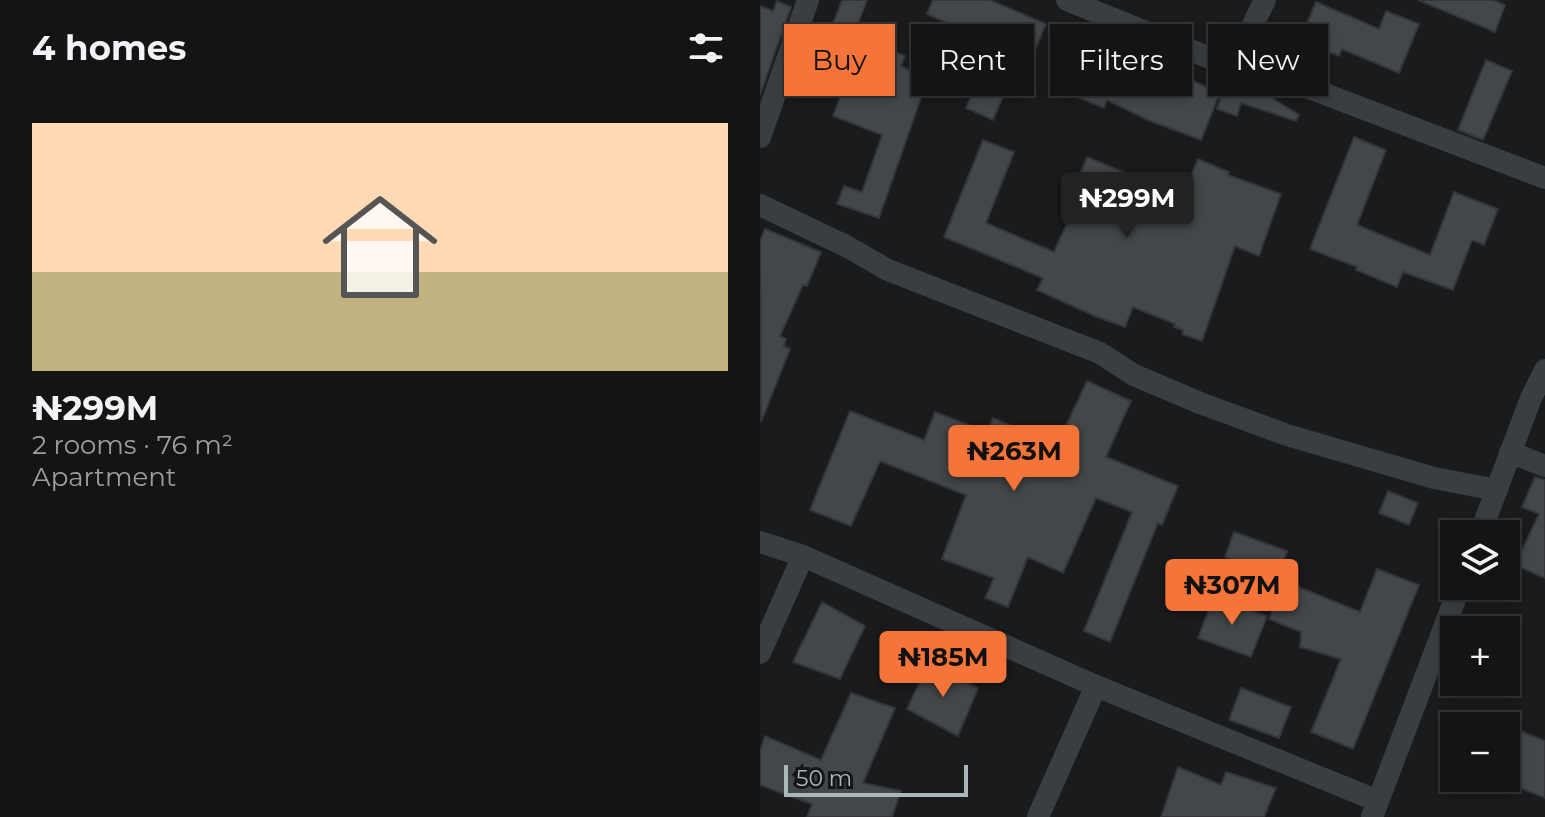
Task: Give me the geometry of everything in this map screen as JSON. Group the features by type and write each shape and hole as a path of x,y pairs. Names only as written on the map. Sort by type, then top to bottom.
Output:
{"street":[{"path":"760,137 808,0"},
{"path":"1067,0 1208,57"},
{"path":"1253,24 1265,0"},
{"path":"1328,95 1545,178"},
{"path":"760,205 888,270 1100,353 1134,375 1200,403 1287,435 1434,478 1497,490"},
{"path":"1485,520 1545,370"},
{"path":"1510,452 1545,466"},
{"path":"760,542 803,556 1375,809 1455,600"},
{"path":"760,653 803,556"},
{"path":"1038,817 1096,686"}],"building":[{"path":"842,0 867,0 858,24 833,24"},
{"path":"933,0 990,0 1046,24 1034,53 1034,24 949,24 927,14"},
{"path":"1418,0 1493,0 1505,5 1495,32"},
{"path":"777,1 791,7 760,95 760,6 773,11"},
{"path":"1316,2 1379,29 1386,11 1419,24 1399,73 1342,49 1339,56 1328,51 1328,24 1307,24"},
{"path":"895,52 905,56 901,66 911,70 911,96 922,96 879,218 837,204 844,186 862,192 882,135 833,116 841,96 895,96"},
{"path":"1486,60 1512,71 1483,140 1458,130"},
{"path":"1192,80 1208,88 1208,96 1219,96 1201,140 1107,100 1104,108 1074,96 1192,96"},
{"path":"971,96 1003,96 993,120 966,108"},
{"path":"1221,96 1269,96 1299,115 1296,121 1241,103 1237,116 1217,109"},
{"path":"1354,137 1386,150 1357,225 1430,255 1454,192 1498,209 1484,245 1472,240 1453,290 1403,272 1397,287 1310,249"},
{"path":"983,140 1014,152 986,223 1054,252 1082,191 1074,188 1087,157 1148,182 1142,197 1176,211 1198,159 1229,172 1228,175 1281,194 1259,256 1235,246 1202,341 1182,334 1183,330 1174,327 1175,324 1133,307 1125,327 1097,317 1037,290 1043,278 944,237"},
{"path":"765,229 821,252 780,336 786,339 784,346 790,349 761,422 760,241"},
{"path":"1087,381 1131,401 1106,457 1178,486 1162,525 1158,523 1110,642 1084,631 1132,512 1096,498 1063,573 1028,557 1008,607 985,598 994,578 942,559 966,495 880,461 851,526 810,510 850,411 924,440 935,412 987,432 993,418 1057,445"},
{"path":"1535,477 1545,480 1545,578 1520,567 1520,554 1539,514 1522,507"},
{"path":"1388,491 1418,503 1409,525 1379,513"},
{"path":"1234,532 1287,551 1278,578 1225,557"},
{"path":"1377,569 1419,585 1353,749 1311,732 1341,659 1300,647 1301,632 1269,619 1284,581 1360,612"},
{"path":"1214,596 1267,616 1251,657 1198,638"},
{"path":"822,602 865,626 840,679 793,662"},
{"path":"928,664 978,688 958,736 907,709"},
{"path":"1241,688 1291,707 1279,738 1229,720"},
{"path":"851,693 895,708 863,783 901,791 892,817 807,817 812,804 760,785 760,751 765,736 821,760"},
{"path":"1520,731 1545,741 1545,798 1520,788"},
{"path":"1178,767 1221,785 1226,772 1276,788 1264,817 1161,817"}]}
